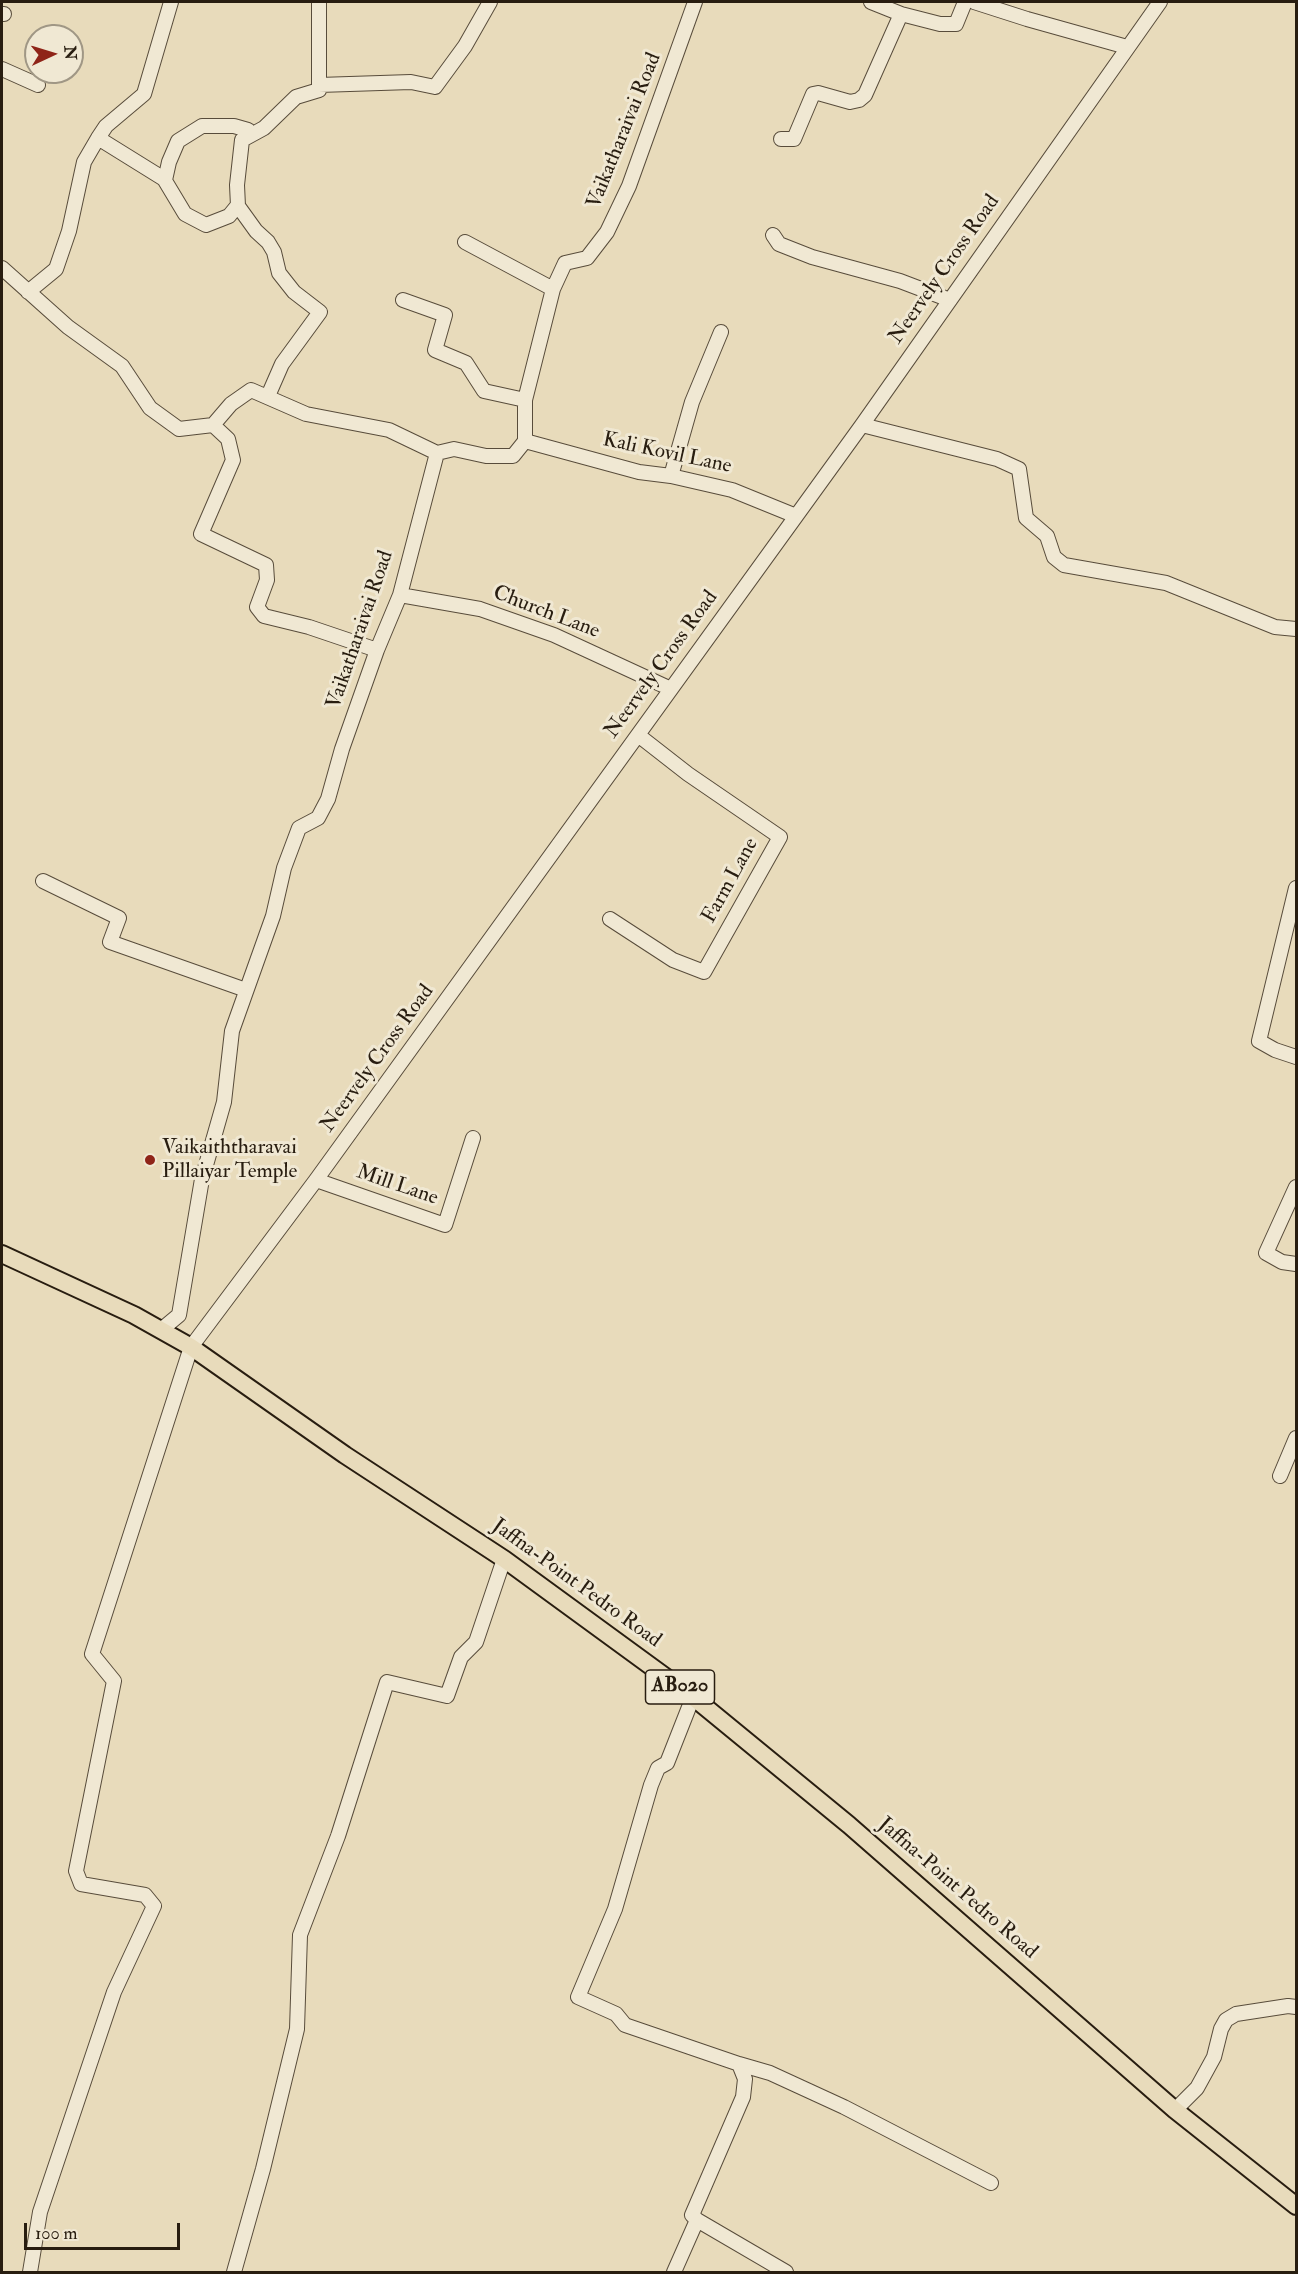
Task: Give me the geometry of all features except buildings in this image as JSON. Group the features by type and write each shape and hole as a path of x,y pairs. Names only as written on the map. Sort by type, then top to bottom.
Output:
{"main road":[{"name":"Jaffna-Point Pedro Road","path":"2,1254 134,1315 191,1347 345,1455 504,1559 693,1697 849,1826 1175,2110 1296,2206"}],"street":[{"path":"28,292 56,268 69,231 84,162 98,138 106,126 144,94 171,2"},
{"path":"268,396 282,364 320,312 294,292 279,273 274,252 268,242 255,231 238,205 237,185 242,140 264,128 296,97 319,90 320,2"},
{"path":"319,86 411,82 435,87 465,46 490,2"},
{"name":"Vaikatharaivai Road","path":"525,441 525,400 553,289 565,262 587,258 607,232 625,195 695,2"},
{"path":"871,2 901,14 940,24 956,24 965,2"},
{"path":"974,2 1027,20 1127,46"},
{"name":"Neervely Cross Road","path":"30,2272 40,2212 114,1992 154,1906 145,1895 81,1884 76,1871 114,1681 92,1654 191,1347 316,1180 796,516 1160,2"},
{"path":"781,139 794,139 813,94 818,93 850,102 859,100 865,95 901,14"},
{"path":"2,69 38,85"},
{"path":"165,180 169,162 178,141 202,126 234,126 248,130 250,135"},
{"path":"98,138 165,180 185,214 206,225 229,216 238,205"},
{"path":"773,235 779,243 812,257 900,281 950,300"},
{"path":"465,242 553,289"},
{"path":"2,268 68,327 122,366 150,408 179,429 213,425 231,404 251,390 306,414 389,430 437,453 454,449 486,456 513,456 525,441"},
{"path":"403,300 445,315 435,350 465,363 483,391 525,400"},
{"path":"671,476 692,402 721,332"},
{"path":"862,424 997,459 1019,469 1026,518 1047,536 1053,557 1064,565 1166,583 1275,627 1296,629"},
{"path":"213,425 228,439 233,460 201,534 266,565 267,580 257,607 264,616 309,627 376,650"},
{"name":"Kali Kovil Lane","path":"525,441 639,472 671,476 732,490 796,516"},
{"name":"Vaikatharaivai Road","path":"161,1330 179,1315 202,1179 224,1102 232,1031 273,916 284,868 299,828 318,818 328,800 342,748 376,650 400,595 437,453"},
{"name":"Church Lane","path":"400,595 480,609 554,635 671,689"},
{"name":"Farm Lane","path":"610,919 672,960 704,972 780,837 688,774 638,735"},
{"path":"43,881 119,918 110,942 246,990"},
{"path":"1296,888 1259,1041 1275,1050 1296,1057"},
{"name":"Mill Lane","path":"316,1180 445,1225 473,1138"},
{"path":"1296,1187 1266,1253 1282,1262 1296,1264"},
{"path":"1280,1476 1296,1438"},
{"path":"234,2272 263,2169 297,2029 300,1935 338,1836 387,1682 447,1696 461,1657 476,1642 504,1559"},
{"path":"693,1697 667,1763 658,1768 651,1785 615,1909 578,1997 616,2014 625,2025 770,2073 844,2107 991,2183"},
{"path":"1175,2110 1197,2088 1214,2057 1221,2029 1226,2020 1236,2014 1288,2006 1296,2007"},
{"path":"740,2064 745,2079 743,2097 692,2215 786,2272"},
{"path":"674,2272 698,2220"}],"place":[{"name":"Vaikaiththaravai Pillaiyar Temple","path":"150,1160"}]}
